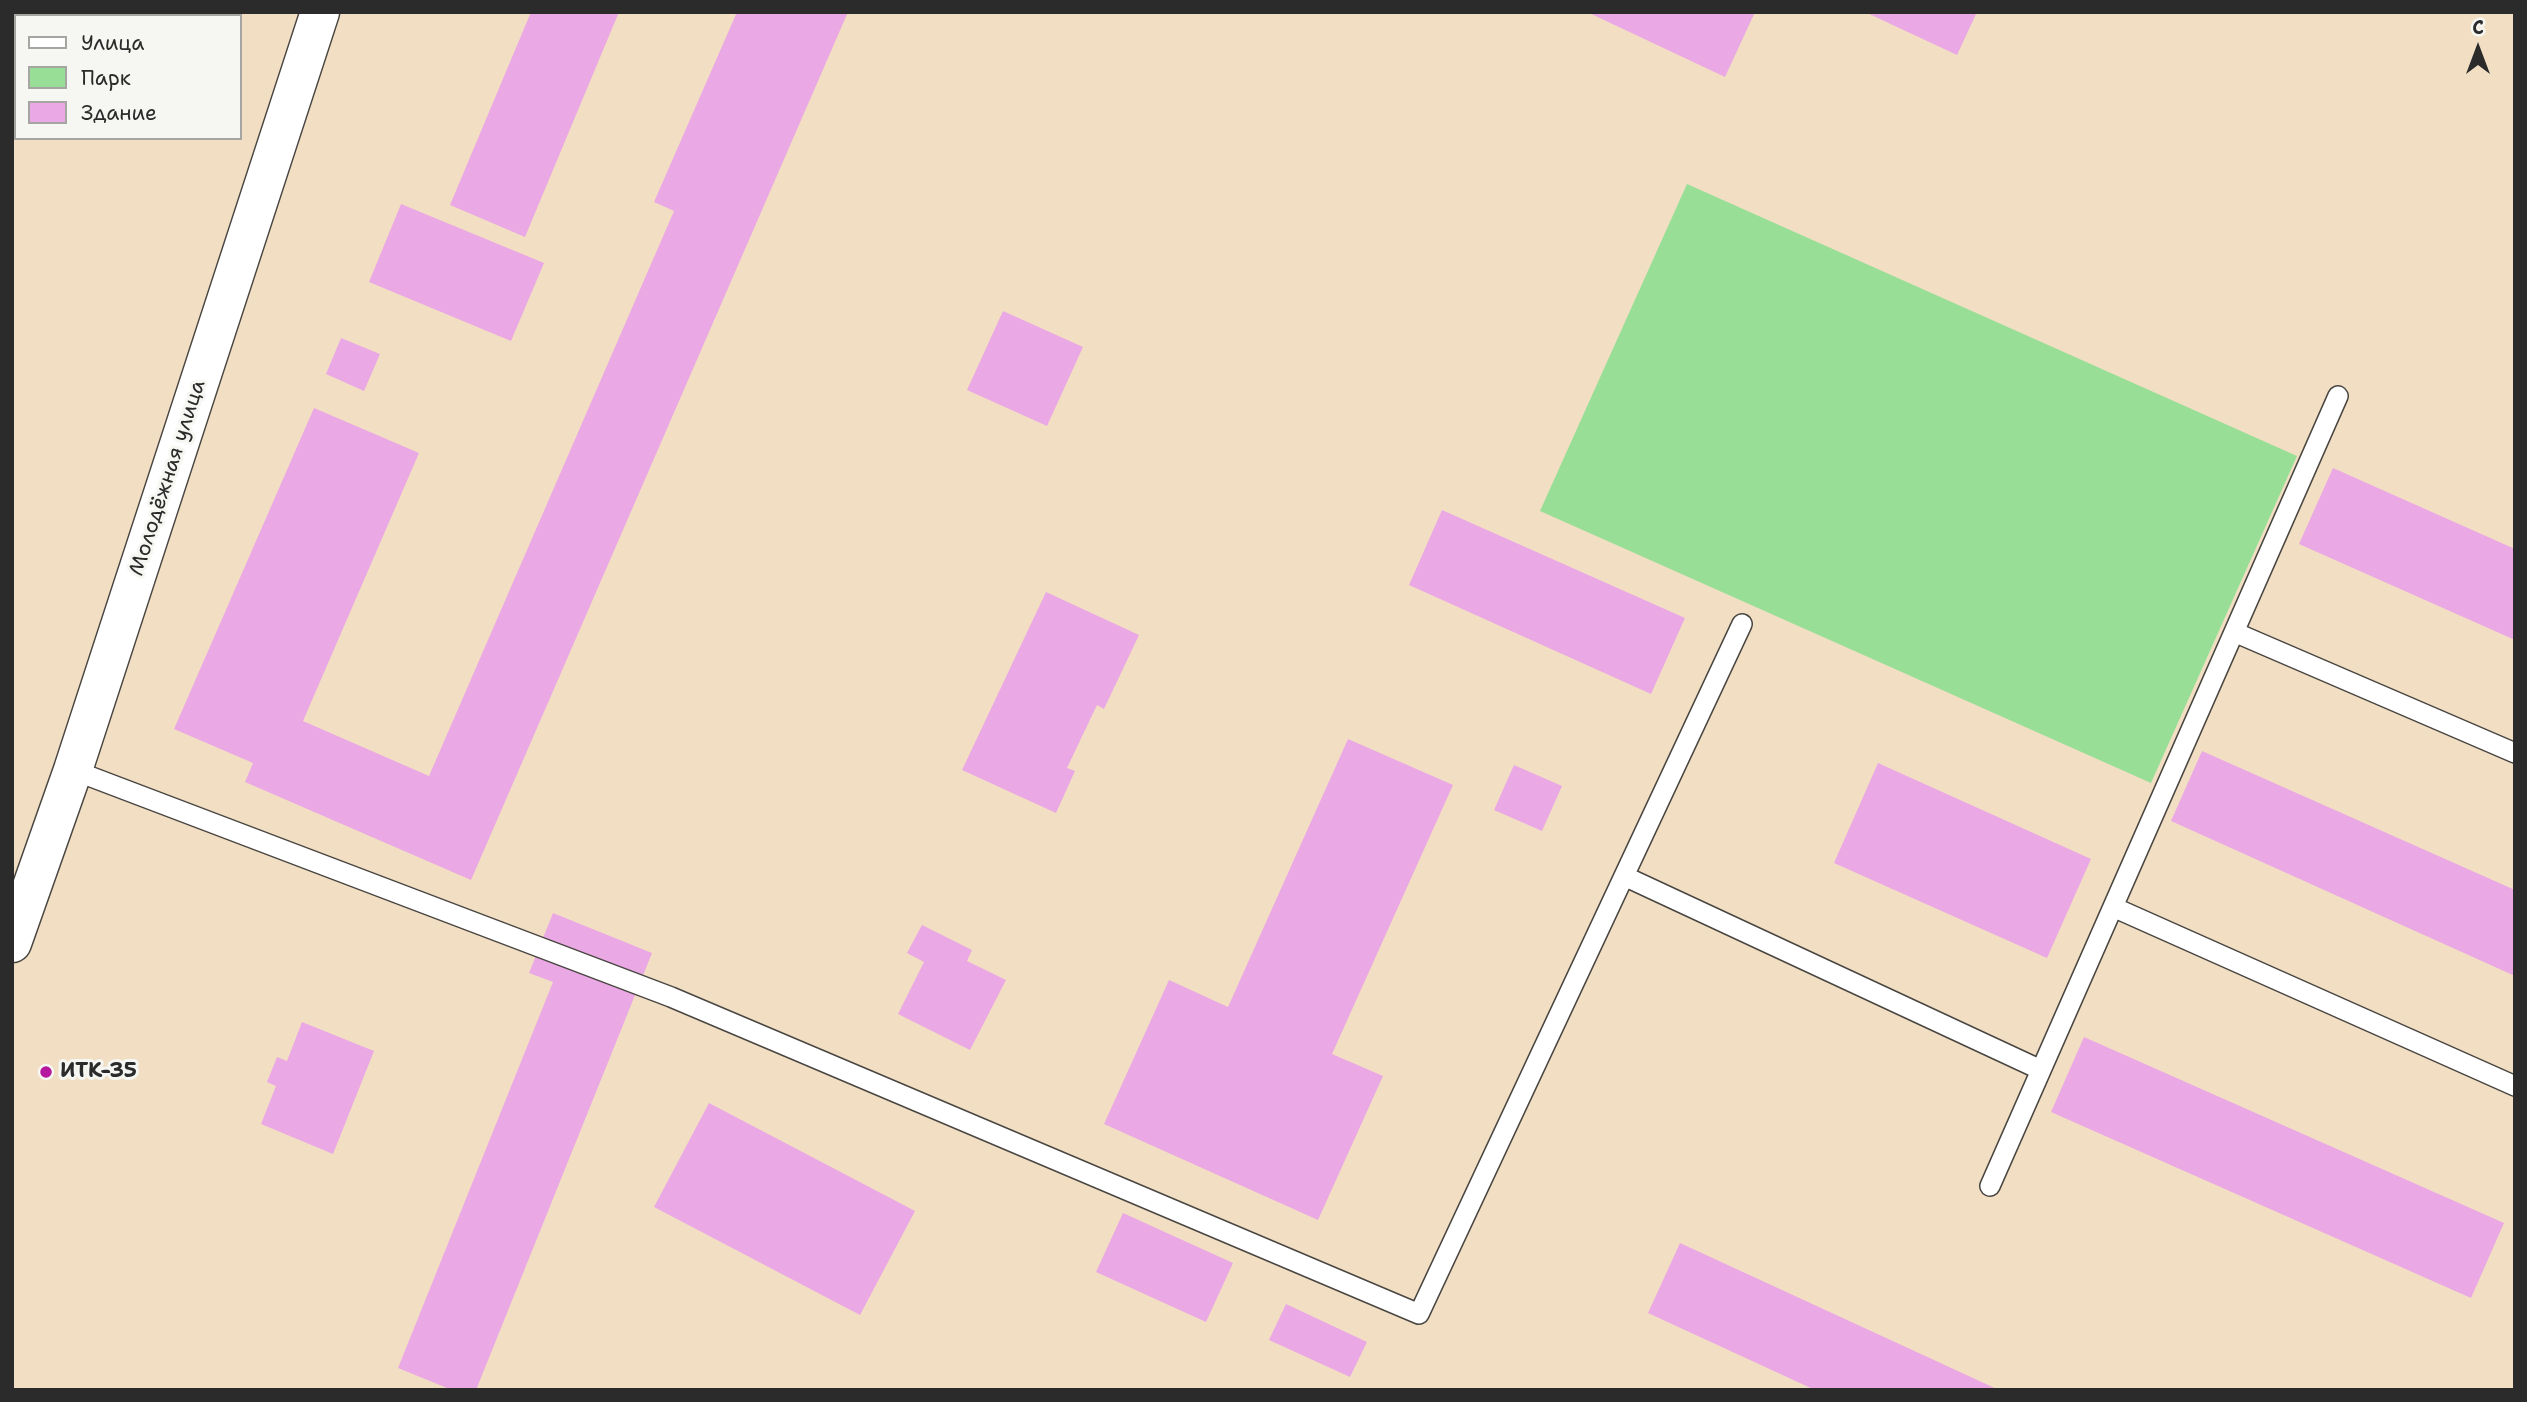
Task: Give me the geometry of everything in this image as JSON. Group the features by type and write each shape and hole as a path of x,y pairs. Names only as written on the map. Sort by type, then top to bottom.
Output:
{"street":[{"name":"Молодёжная улица","path":"12,943 73,770 320,12"}],"lane":[{"path":"1990,1186 2339,396"},
{"path":"73,770 671,997 1419,1314 1742,624"},
{"path":"2234,632 2515,753"},
{"path":"1624,876 2041,1070"},
{"path":"2113,907 2515,1086"}],"green space":[{"path":"1687,184 2297,456 2151,783 1540,511"}],"building":[{"path":"531,12 619,12 525,237 450,205"},
{"path":"737,12 848,12 471,880 245,782 253,763 174,729 314,408 419,453 303,721 429,776 674,211 654,202"},
{"path":"1587,12 1755,12 1725,77"},
{"path":"1865,12 1977,12 1957,55"},
{"path":"401,204 544,263 511,341 369,282"},
{"path":"1003,311 1083,347 1047,426 967,390"},
{"path":"341,338 380,354 364,391 326,374"},
{"path":"2333,468 2515,549 2515,640 2299,544"},
{"path":"1442,510 1685,618 1651,694 1409,585"},
{"path":"1046,592 1139,635 1104,709 1097,705 1067,768 1075,771 1056,813 962,770"},
{"path":"1348,739 1453,785 1332,1054 1383,1076 1318,1220 1104,1124 1169,980 1228,1007"},
{"path":"2202,751 2515,890 2515,976 2171,821"},
{"path":"1878,763 2091,859 2047,958 1834,863"},
{"path":"1514,765 1562,786 1542,831 1494,810"},
{"path":"553,913 652,953 476,1390 452,1390 398,1368 553,982 529,973"},
{"path":"922,925 972,950 967,961 1006,980 970,1050 898,1014 924,962 907,953"},
{"path":"302,1022 374,1051 333,1154 261,1124 276,1086 267,1082 277,1057 287,1061"},
{"path":"2084,1037 2504,1223 2471,1298 2051,1112"},
{"path":"709,1103 915,1211 860,1315 654,1207"},
{"path":"1123,1213 1233,1263 1206,1322 1096,1272"},
{"path":"1680,1243 1999,1390 1815,1390 1648,1313"},
{"path":"1286,1304 1367,1342 1350,1377 1269,1340"}],"place":[{"name":"ИТК-35","path":"46,1072"}]}
